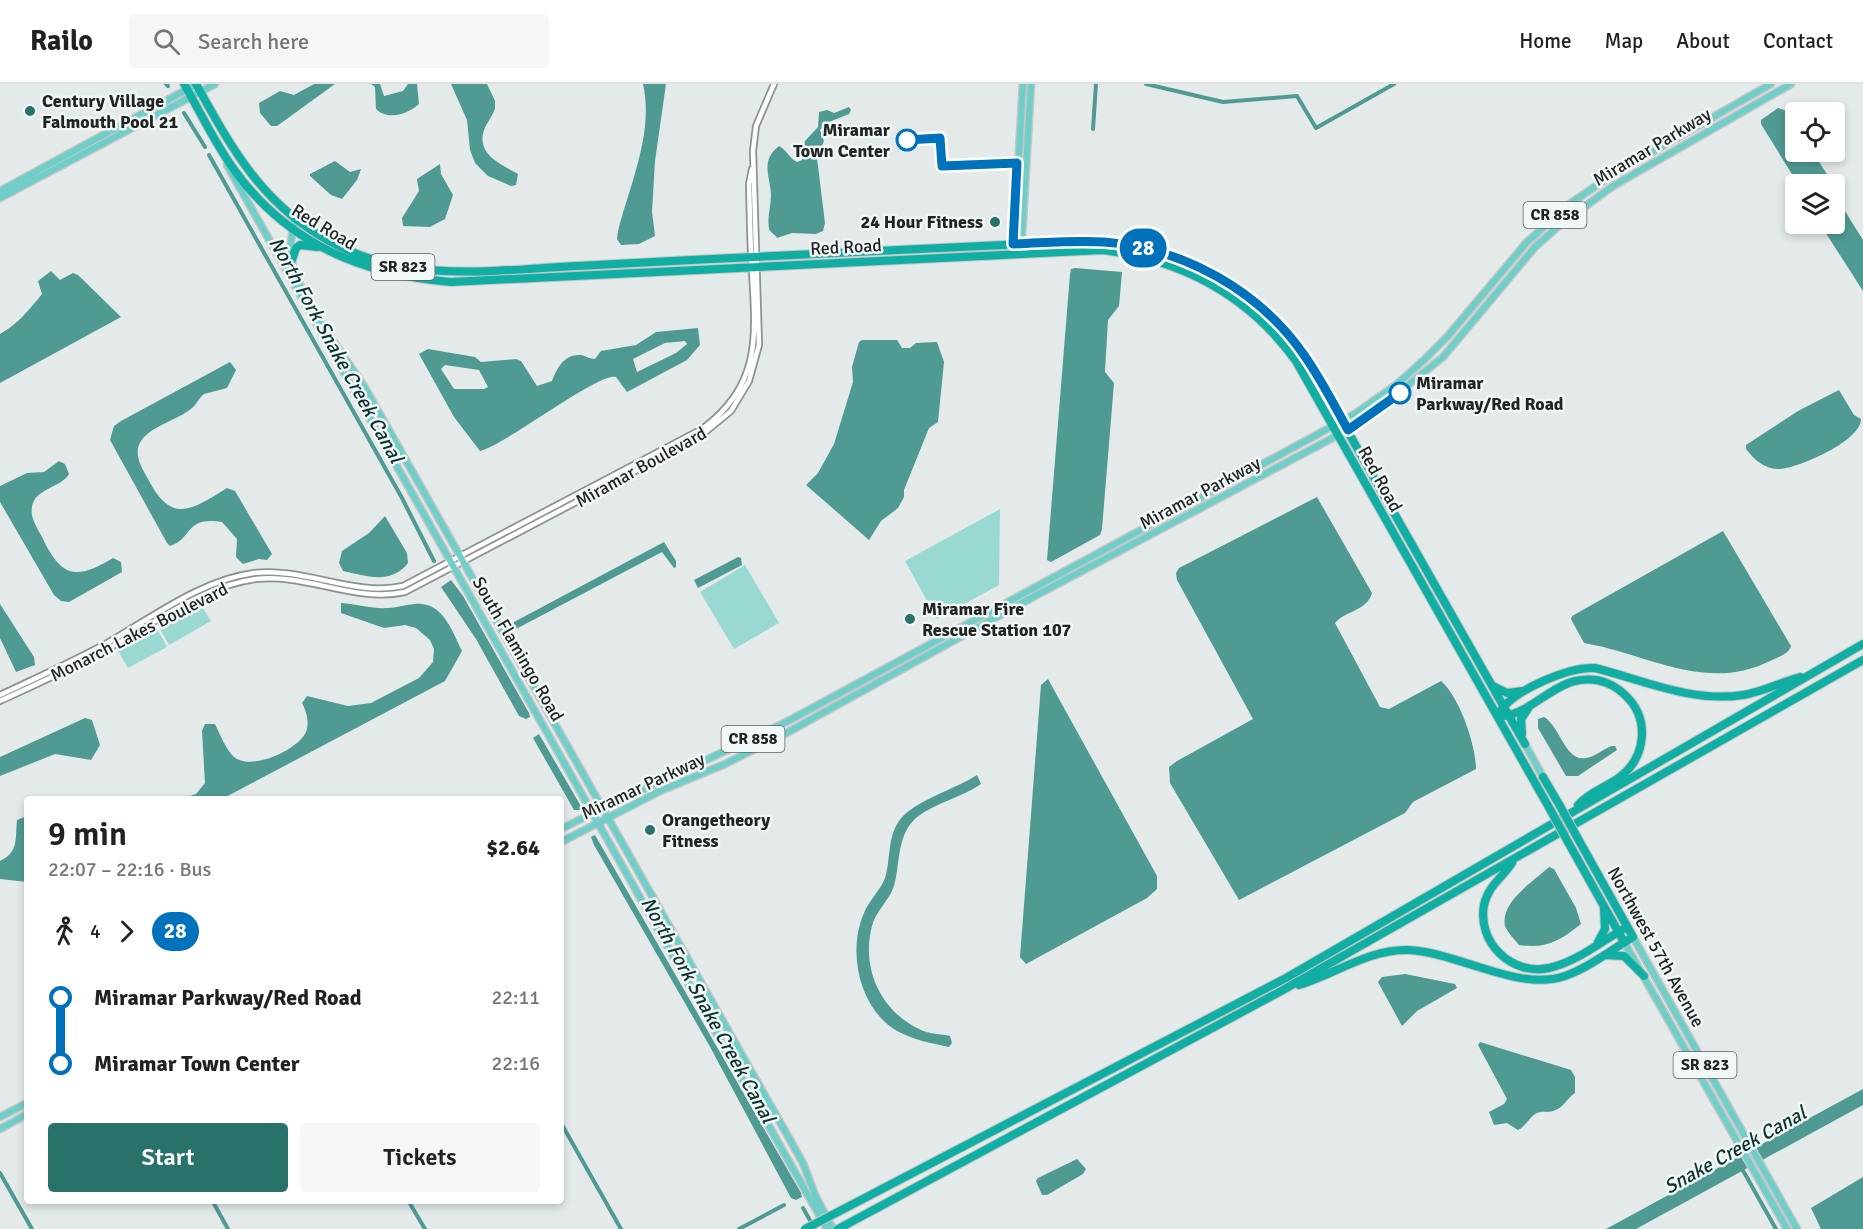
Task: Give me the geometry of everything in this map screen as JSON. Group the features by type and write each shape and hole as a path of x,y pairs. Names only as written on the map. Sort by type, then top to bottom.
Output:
{"highway":[{"name":"Red Road","path":"197,86 233,150 262,189 294,218 330,242 384,263 421,270 523,269 754,257 1017,248 1103,250 1159,261 1179,268 1221,289 1267,326 1288,350 1334,426 1568,842"},
{"name":"South Flamingo Road","path":"187,90 218,145"},
{"name":"Red Road","path":"218,145 243,182 269,209 294,230 322,247 349,261 383,273 451,282 754,266 1102,242 1127,244 1161,252 1199,266 1226,282 1270,316 1305,356 1525,744"},
{"path":"292,260 296,248 300,245 322,247"},
{"path":"1179,268 1188,268 1217,282 1226,282"},
{"path":"1221,289 1236,292 1263,314 1270,316"},
{"path":"805,1229 1286,978 1863,644"},
{"path":"841,1228 1283,990 1863,660"},
{"path":"1497,716 1503,707 1530,690 1562,672 1582,668 1595,668 1682,693 1715,697 1756,692 1810,674"},
{"path":"1497,716 1508,716 1572,682 1592,680 1620,690 1633,703 1639,715 1642,734 1635,761 1620,777 1584,799 1573,811"},
{"path":"1490,683 1497,690 1507,693 1530,690"},
{"path":"1525,744 1521,719 1532,703"},
{"name":"Red Road","path":"1543,777 1577,837"},
{"name":"Northwest 57th Avenue","path":"1577,837 1633,937"},
{"name":"Northwest 57th Avenue","path":"1568,842 1624,942"},
{"path":"1515,860 1492,885 1484,905 1486,933 1497,952 1516,965 1540,969 1560,965 1627,927"},
{"path":"1596,945 1605,929 1604,906"},
{"path":"1283,990 1379,954 1407,950 1426,952 1522,977 1544,980 1570,974 1633,937"},
{"path":"1603,956 1617,954 1624,956 1644,976"}],"main road":[{"path":"0,198 187,90 197,86 215,84"},
{"path":"1017,248 1023,84"},
{"path":"1017,248 1031,84"},
{"name":"Miramar Parkway","path":"564,827 792,719 1343,421 1396,385 1419,364 1447,337 1527,242 1571,203 1612,176 1771,84"},
{"name":"Miramar Parkway","path":"564,840 660,791 725,764 781,736 1031,598 1348,430 1386,404 1462,337 1535,247 1561,224 1613,186 1791,84"},
{"name":"South Flamingo Road","path":"218,145 243,194 594,812 827,1229"},
{"path":"0,191 70,158"},
{"name":"South Flamingo Road","path":"294,218 290,250 292,260 318,317 365,388 803,1163 814,1195 833,1229"},
{"path":"1419,364 1425,372"},
{"name":"Red Road","path":"1525,744 1543,777"},
{"name":"Northwest 57th Avenue","path":"1633,937 1797,1229"},
{"name":"Northwest 57th Avenue","path":"1624,942 1787,1229"},
{"path":"0,1117 24,1105"},
{"path":"0,1129 24,1116"}],"street":[{"name":"Miramar Boulevard","path":"453,564 695,433 721,413 738,392 753,354 755,326 753,168 756,126 774,84"},
{"name":"Monarch Lakes Boulevard","path":"0,695 82,656 196,592 225,579 275,572 306,575 372,589 389,589 403,586 453,564"},
{"name":"Monarch Lakes Boulevard","path":"0,701 83,662 197,598 226,585 275,578 371,595 390,595 420,586 453,564"}],"shaded area":[{"path":"314,84 335,84 277,126 271,126 260,113 259,103 280,91 294,95"},
{"path":"371,84 380,84 384,96 403,91 408,84 417,84 419,104 398,115 381,113 376,109 375,87"},
{"path":"451,84 487,84 495,101 495,108 484,130 482,139 484,146 492,158 518,174 516,185 511,186 488,176 475,163 470,150 467,120"},
{"path":"643,84 666,84 655,161 652,212 655,236 639,244 621,245 617,239 618,231 643,140 646,102"},
{"path":"849,107 851,110 849,114 824,124 820,130 824,141 817,158 825,223 823,231 816,234 792,233 777,238 770,231 769,224 771,195 768,163 770,157 779,146 797,162 802,160 805,141 818,127 819,112 827,110 834,113"},
{"path":"1778,108 1785,110 1785,162 1819,162 1827,174 1792,174 1761,124 1761,120"},
{"path":"335,161 350,172 361,169 357,180 342,199 331,195 310,176"},
{"path":"440,164 441,174 453,195 445,219 430,227 403,226 402,218 419,191 417,179"},
{"path":"1845,211 1863,240 1863,291 1826,234 1845,234"},
{"path":"1071,269 1122,272 1119,306 1108,320 1105,372 1114,383 1100,535 1051,562 1047,560 1070,274"},
{"path":"51,271 60,280 73,273 78,275 121,317 0,383 0,334 18,321 42,294 38,281"},
{"path":"698,328 700,345 687,360 627,392 616,377 607,378 592,385 510,436 480,451 454,417 419,354 428,349 475,357 481,362 516,359 521,361 537,386 552,381 559,367 570,357 581,355 595,359 601,351 636,345 656,332","holes":["685,341 687,344 676,353 637,372 633,359 665,343","445,365 479,370 488,387 454,389 441,369"]},
{"path":"862,340 897,340 902,348 910,348 916,343 937,342 944,362 938,422 929,428 898,508 881,521 869,540 806,485 818,473 834,444 853,382 852,367 859,342"},
{"path":"230,362 236,370 227,388 204,394 186,413 147,435 141,441 138,452 142,468 157,493 165,503 174,508 193,507 227,488 235,491 272,554 267,560 259,559 243,564 236,557 237,539 222,522 201,522 170,546 110,440 114,426 121,421"},
{"path":"1839,390 1854,415 1861,419 1851,436 1841,444 1815,458 1781,469 1761,464 1746,449 1746,445 1798,411"},
{"path":"59,461 65,464 69,474 38,496 32,507 34,522 49,550 63,567 70,571 89,570 113,558 121,562 122,572 69,602 61,601 54,595 0,502 0,486 27,473 44,472"},
{"path":"1317,497 1372,593 1366,604 1335,623 1380,707 1389,709 1441,681 1448,688 1460,709 1470,735 1476,769 1413,802 1405,813 1239,900 1170,783 1169,767 1253,719 1177,580 1176,573 1179,568"},
{"path":"1000,509 999,585 937,619 905,561"},
{"path":"385,516 407,553 408,563 401,570 386,577 343,571 339,563 342,551 369,533"},
{"path":"1723,531 1791,646 1786,653 1746,670 1723,673 1700,672 1584,643 1571,619 1572,616"},
{"path":"664,542 676,561 676,567 674,568 662,552 516,629 514,627 514,622"},
{"path":"738,557 741,558 742,565 698,588 694,580"},
{"path":"745,565 779,623 734,649 700,592"},
{"path":"451,580 463,596 530,717 526,719 519,716 476,639 441,587"},
{"path":"341,603 382,608 417,604 429,606 436,609 447,621 462,651 445,681 228,796 190,796 196,794 205,783 202,731 205,724 215,724 234,757 251,762 261,760 292,747 305,734 307,718 302,703 307,696 348,706 371,703 419,678 433,662 434,649 430,640 416,628 405,625 384,628 341,613"},
{"path":"0,604 34,657 35,665 16,672 0,638"},
{"path":"201,605 211,621 169,645 160,629"},
{"path":"156,627 167,647 128,668 117,649"},
{"path":"1048,679 1157,876 1157,889 1147,898 1026,964 1020,957 1041,685"},
{"path":"1544,717 1573,755 1579,758 1589,757 1612,746 1615,746 1617,750 1578,776 1566,776 1538,728 1538,719"},
{"path":"85,718 92,720 100,745 91,760 55,754 0,776 0,757"},
{"path":"539,734 582,808 580,810 574,810 533,738"},
{"path":"977,775 981,784 927,810 919,815 908,828 904,835 894,886 874,921 869,942 872,972 884,999 905,1021 919,1029 950,1036 952,1043 949,1047 929,1043 897,1031 873,1009 860,978 857,944 864,913 885,878 891,841 899,821 924,801"},
{"path":"24,817 24,882 0,879 0,861 13,849 17,820"},
{"path":"595,835 802,1197 796,1200 791,1198 709,1045 594,845 591,837"},
{"path":"1549,867 1554,869 1576,908 1581,924 1566,935 1545,945 1519,945 1505,926 1508,909 1513,900"},
{"path":"1405,974 1455,984 1457,988 1417,1011 1402,1026 1378,982 1382,977"},
{"path":"1480,1042 1571,1070 1575,1077 1575,1093 1557,1110 1535,1114 1518,1130 1507,1123 1494,1125 1489,1112 1504,1104 1507,1099 1478,1045"},
{"name":"Snake Creek Canal","path":"1863,1089 1863,1105 1636,1229 1606,1229"},
{"path":"1077,1159 1086,1169 1083,1174 1047,1195 1042,1195 1036,1181 1038,1178"},
{"path":"1863,1177 1863,1229 1821,1229 1811,1208"}],"waterway":[{"path":"1093,129 1096,84"},
{"path":"1146,84 1223,102 1297,96 1316,128 1394,84"},
{"name":"North Fork Snake Creek Canal","path":"184,113 205,147"},
{"name":"North Fork Snake Creek Canal","path":"209,155 402,498 434,561"},
{"path":"564,1128 621,1229"},
{"path":"1741,1167 1776,1229"},
{"path":"0,1173 32,1229"},
{"path":"214,1204 228,1229"},
{"path":"410,1204 425,1229"},
{"path":"739,1229 784,1205"},
{"name":"North Fork Snake Creek Canal","path":"803,1208 815,1229"}],"bus line":[{"name":"28","path":"907,140 940,138 942,166 1017,163 1013,244 1102,242 1127,244 1161,252 1199,266 1236,288 1251,298 1296,343 1348,430 1400,393"}],"place":[{"name":"Century Village Falmouth Pool 21","path":"30,111"},
{"name":"Miramar Town Center","path":"907,140"},
{"name":"24 Hour Fitness","path":"995,222"},
{"name":"Miramar Parkway/Red Road","path":"1400,393"},
{"name":"Miramar Fire Rescue Station 107","path":"910,619"},
{"name":"Orangetheory Fitness","path":"650,830"}]}
